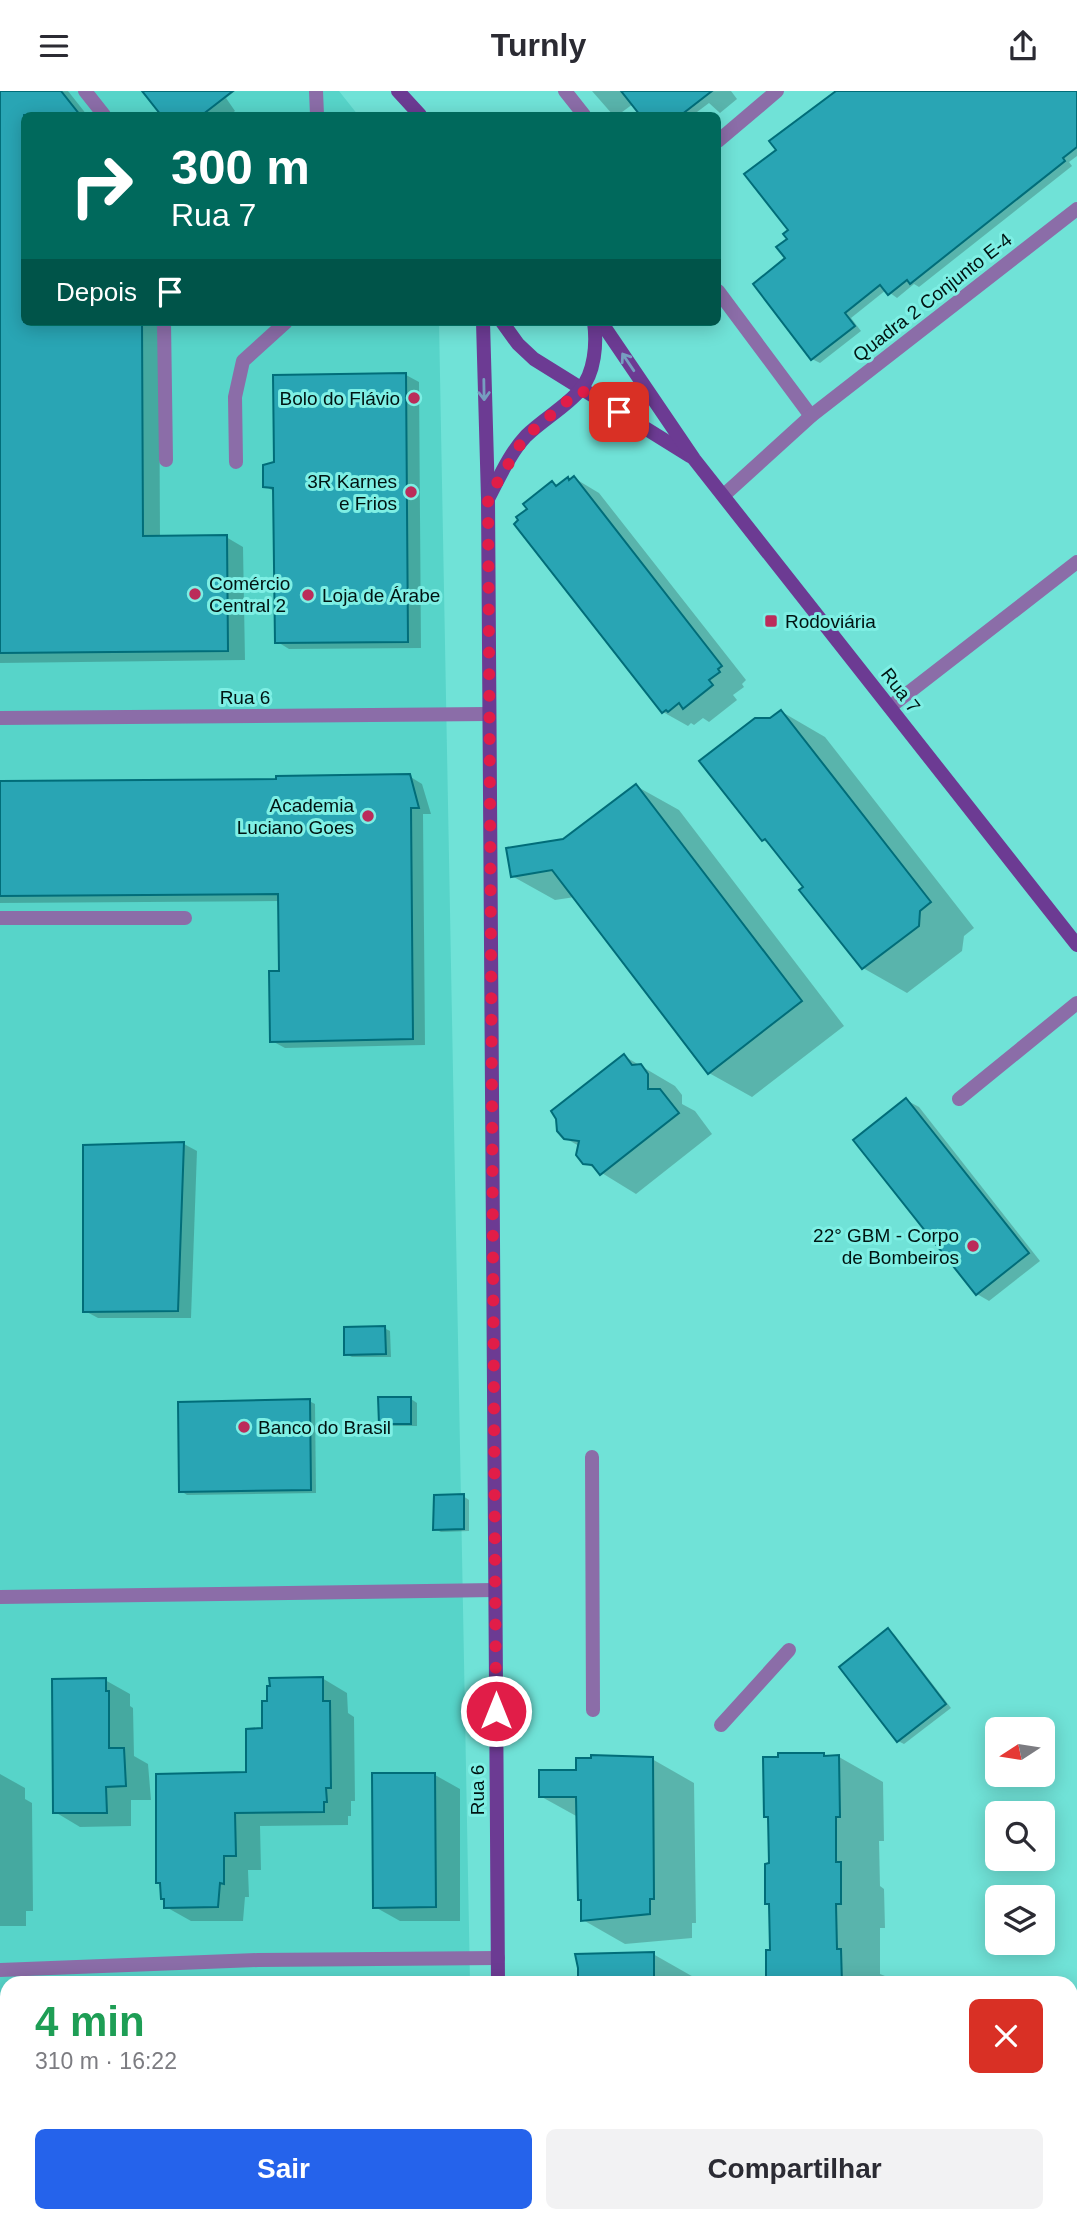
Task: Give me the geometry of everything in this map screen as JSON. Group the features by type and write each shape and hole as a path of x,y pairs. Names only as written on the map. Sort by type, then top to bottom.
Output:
{"street":[{"path":"85,91 102,112"},
{"path":"316,91 317,112"},
{"path":"397,91 409,112"},
{"path":"397,91 417,112"},
{"path":"565,91 582,112"},
{"path":"721,138 777,91"},
{"name":"Quadra 2 Conjunto E-4","path":"724,495 811,416 1077,209"},
{"path":"721,295 811,416"},
{"path":"164,326 166,460"},
{"path":"236,462 234,397 243,361 282,326"},
{"name":"Rua 6","path":"483,326 488,498 498,1976"},
{"name":"Rua 7","path":"505,326 534,359 694,459"},
{"path":"488,498 524,438 580,390 594,355 595,326"},
{"name":"Rua 7","path":"604,326 694,459 1077,945"},
{"path":"890,708 1077,562"},
{"name":"Rua 6","path":"0,718 489,714"},
{"path":"0,918 185,918"},
{"path":"959,1098 1077,1003"},
{"path":"592,1457 593,1710"},
{"path":"0,1597 495,1590"},
{"path":"721,1725 789,1650"},
{"path":"0,1970 258,1960 498,1958"}],"shaded area":[{"path":"0,91 339,91 356,112 21,112 21,326 439,326 470,1976 0,1976"}],"building":[{"path":"0,91 61,91 78,112 21,112 21,326 142,326 143,536 227,535 228,651 0,653"},
{"path":"142,91 233,91 206,112 159,112"},
{"path":"621,91 712,91 685,112 638,112"},
{"path":"836,91 1077,91 1077,147 1063,158 1065,161 910,284 907,280 888,295 880,285 845,313 855,326 811,360 753,284 785,258 776,247 787,239 783,234 788,230 744,174 776,150 769,141"},
{"path":"406,373 408,642 275,643 273,488 263,487 263,465 274,462 273,375"},
{"path":"574,476 722,666 718,669 720,672 709,680 713,685 683,709 679,703 668,712 666,710 662,713 514,524 518,520 516,517 527,509 523,504 552,481 556,486"},
{"path":"781,710 931,902 920,911 919,926 862,969 799,890 803,887 765,839 762,841 699,761 755,718 770,718"},
{"path":"410,774 419,808 411,808 413,1039 270,1042 269,971 279,971 278,894 0,896 0,781 276,779 276,776"},
{"path":"636,784 802,1001 708,1074 552,870 511,877 506,848 563,839"},
{"path":"624,1054 632,1065 641,1064 648,1074 648,1089 660,1089 679,1113 600,1175 592,1165 583,1164 576,1155 579,1141 564,1139 557,1131 556,1119 551,1111"},
{"path":"906,1098 1029,1253 976,1295 853,1140"},
{"path":"184,1142 178,1311 83,1312 83,1145"},
{"path":"385,1326 386,1354 344,1355 344,1327"},
{"path":"378,1397 411,1397 411,1424 379,1424"},
{"name":"Banco do Brasil","path":"310,1399 311,1490 179,1492 178,1402"},
{"path":"464,1494 464,1529 433,1530 434,1495"},
{"path":"888,1628 946,1704 897,1742 839,1667"},
{"path":"323,1677 323,1701 330,1701 331,1788 326,1788 327,1802 324,1802 324,1812 235,1813 236,1856 224,1856 224,1884 220,1883 218,1907 164,1908 160,1883 156,1883 156,1774 246,1772 246,1729 262,1728 262,1701 267,1701 269,1678"},
{"path":"106,1678 106,1691 109,1691 109,1748 124,1748 126,1786 106,1787 107,1813 53,1813 52,1679"},
{"path":"778,1753 839,1755 840,1817 836,1817 836,1862 841,1862 841,1904 836,1904 837,1949 841,1949 842,1976 766,1976 766,1950 770,1950 769,1904 765,1904 765,1864 769,1863 768,1817 764,1817 763,1757 778,1757"},
{"path":"591,1755 653,1757 654,1899 650,1899 650,1914 581,1921 581,1900 578,1900 576,1797 539,1797 539,1770 576,1770 576,1758 591,1758"},
{"path":"372,1773 435,1773 436,1907 373,1908"},
{"path":"654,1952 654,1976 578,1976 575,1954"}],"place":[{"name":"Bolo do Flávio","path":"414,398"},
{"name":"3R Karnes e Frios","path":"411,492"},
{"name":"Comércio Central 2","path":"195,594"},
{"name":"Loja de Árabe","path":"308,595"},
{"name":"Rodoviária","path":"771,621"},
{"name":"Academia Luciano Goes","path":"368,816"},
{"name":"22° GBM - Corpo de Bombeiros","path":"973,1246"},
{"name":"Banco do Brasil","path":"244,1427"}],"route":[{"path":"496,1711 488,498 524,438 580,390 619,412"}]}
